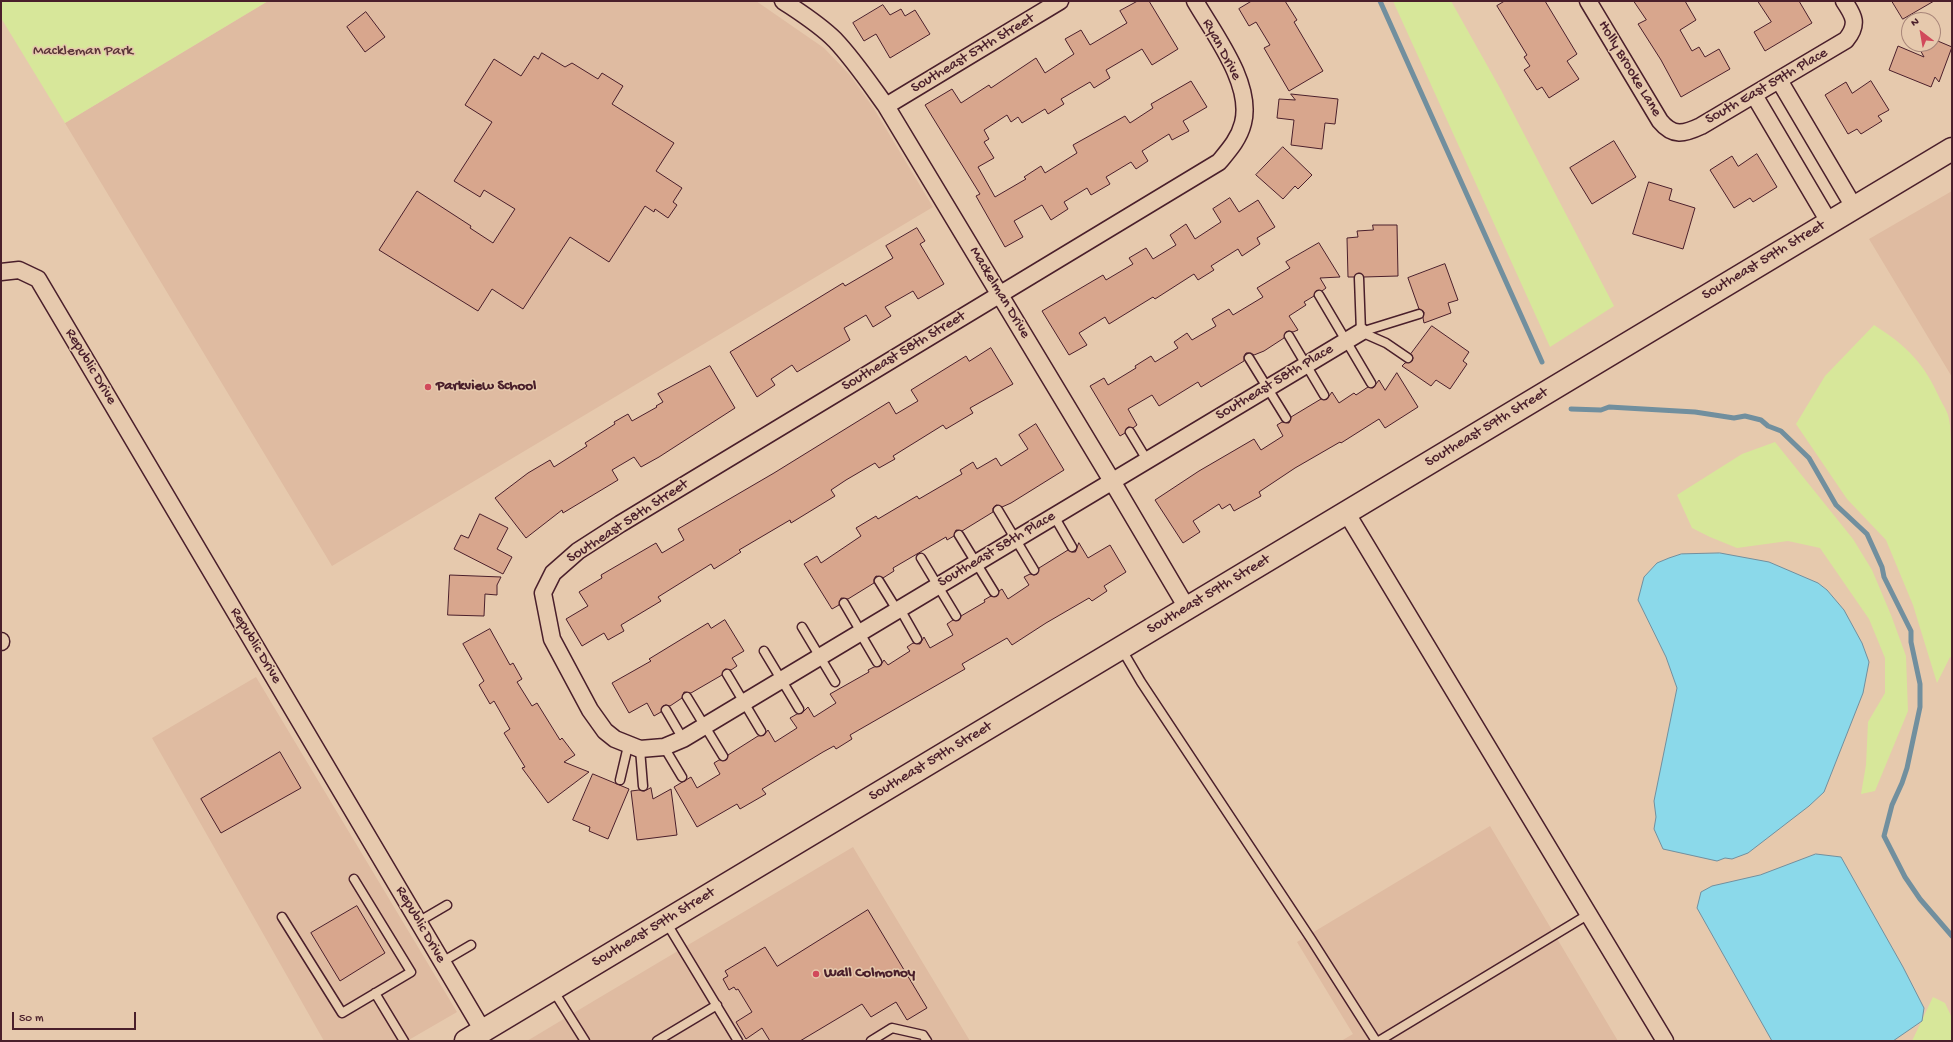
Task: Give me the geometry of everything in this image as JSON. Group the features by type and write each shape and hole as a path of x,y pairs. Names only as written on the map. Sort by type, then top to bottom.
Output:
{"main road":[{"name":"Southeast 59th Street","path":"474,1036 1952,149"}],"street":[{"name":"Mackelman Drive","path":"783,1 813,20 835,40 886,106 1187,608"},
{"name":"Southeast 57th Street","path":"886,106 1060,1"},
{"name":"Ryan Drive","path":"1195,1 1238,75 1244,100"},
{"name":"Holly Brooke Lane","path":"1588,1 1660,121 1667,129 1674,132"},
{"name":"South East 59th Place","path":"1674,132 1692,130 1846,40 1854,28 1851,12 1844,1"},
{"path":"1779,80 1854,207"},
{"path":"1754,95 1829,222"},
{"name":"Southeast 58th Street","path":"634,748 605,731 590,710 552,638 542,593 553,573 578,551 608,532 1219,162 1233,146 1243,123 1244,100"},
{"name":"Republic Drive","path":"1,272 19,270 38,279 442,962 474,1036"},
{"name":"Southeast 58th Place","path":"634,748 664,747 683,739 1361,332"},
{"path":"1346,512 1665,1041"}],"lane":[{"path":"1359,278 1361,332"},
{"path":"1319,295 1371,383"},
{"path":"1361,332 1419,314"},
{"path":"1361,332 1386,343 1408,358"},
{"path":"1289,336 1324,395"},
{"path":"1249,358 1286,418"},
{"path":"1130,432 1147,460"},
{"path":"998,510 1034,570"},
{"path":"1054,516 1072,547"},
{"path":"959,535 994,592"},
{"path":"921,558 956,616"},
{"path":"879,581 918,639"},
{"path":"844,603 877,662"},
{"path":"802,627 835,682"},
{"path":"1121,648 1141,682 1377,1041 1589,914"},
{"path":"764,651 799,709"},
{"path":"727,674 761,731"},
{"path":"687,696 723,756"},
{"path":"666,710 683,739"},
{"path":"664,747 682,777"},
{"path":"620,780 634,748"},
{"path":"634,748 643,786"},
{"path":"282,917 342,1013 410,972 354,879"},
{"path":"418,922 447,905"},
{"path":"666,921 738,1041"},
{"path":"442,962 471,945"},
{"path":"552,989 583,1040"},
{"path":"375,993 404,1041"},
{"path":"657,1041 717,1005"},
{"path":"871,1041 892,1028 923,1035 927,1041"}],"shaded area":[{"name":"Parkview School","path":"268,1 756,1 824,48 850,75 873,107 933,207 332,566 65,123"},
{"path":"1952,191 1952,377 1869,239"},
{"path":"256,677 457,1012 407,1041 324,1041 152,738"},
{"path":"1490,826 1618,1041 1341,1041 1353,1034 1297,942"},
{"path":"853,847 970,1041 527,1041 592,1002"}],"green space":[{"name":"Mackleman Park","path":"1,1 268,1 65,123 1,18"},
{"path":"1393,1 1451,1 1501,90 1614,306 1550,347"},
{"path":"1874,325 1896,340 1921,365 1934,386 1950,422 1952,446 1952,658 1950,657 1937,683 1913,605 1886,540 1847,499 1796,424 1825,376"},
{"path":"1775,442 1853,539 1872,570 1906,656 1908,711 1875,791 1861,794 1866,765 1868,722 1885,693 1885,658 1869,619 1820,548 1788,541 1737,548 1692,528 1677,495 1742,454"},
{"path":"1933,997 1945,1003 1952,1018 1952,1041 1912,1041"}],"water":[{"path":"1720,553 1769,562 1818,583 1827,590 1844,610 1862,643 1869,662 1863,693 1824,792 1809,806 1748,853 1732,859 1725,858 1717,861 1663,849 1654,829 1656,817 1654,801 1677,688 1666,657 1638,600 1644,577 1657,563 1681,554"},
{"path":"1816,854 1841,857 1903,967 1924,1008 1922,1021 1893,1041 1772,1041 1697,908 1701,892 1712,886 1760,875"}],"building":[{"path":"1138,1 1149,1 1178,49 1152,65 1142,49 1106,70 1110,78 1094,88 1090,82 1061,99 1064,104 1048,114 1045,109 1022,123 1018,117 1011,122 1007,115 984,130 989,139 984,142 994,158 978,167 995,197 1026,179 1024,177 1041,166 1045,173 1077,153 1073,145 1125,116 1130,123 1153,108 1151,104 1191,81 1207,107 1183,121 1189,131 1172,140 1169,134 1142,151 1148,161 1136,169 1131,162 1106,177 1110,184 1091,195 1087,188 1064,202 1068,209 1051,220 1042,205 1014,221 1023,237 1005,247 976,196 980,194 925,105 952,89 961,103 989,85 991,88 1036,58 1045,73 1074,54 1065,39 1081,30 1090,45 1127,23 1120,11"},
{"path":"1252,1 1285,1 1297,20 1294,22 1323,71 1289,91 1264,48 1270,45 1256,22 1249,26 1239,9"},
{"path":"1505,1 1545,1 1577,54 1567,61 1579,79 1549,98 1542,87 1537,90 1524,70 1530,66 1524,57 1527,55 1497,6"},
{"path":"1634,1 1685,1 1696,20 1680,30 1692,51 1699,47 1705,57 1719,49 1730,69 1681,97 1661,60 1638,24 1646,20"},
{"path":"1758,1 1799,1 1812,23 1765,51 1754,32 1771,22"},
{"path":"1892,1 1934,1 1915,12 1901,12 1901,16"},
{"path":"883,5 890,15 901,9 905,16 915,10 930,34 890,58 876,34 864,41 853,23"},
{"path":"366,12 385,37 365,52 347,27"},
{"path":"1941,42 1952,47 1939,82 1935,77 1931,87 1889,70 1898,46 1901,47 1901,52 1912,52 1924,57 1921,52 1941,52"},
{"path":"542,53 565,67 572,63 598,79 602,73 623,86 612,104 674,143 656,171 682,188 673,202 677,205 668,218 655,209 654,212 645,206 609,262 570,237 523,309 492,289 478,311 379,250 417,191 471,226 470,228 493,243 515,209 484,190 480,197 454,181 492,122 465,105 494,59 521,76 534,56 538,59"},
{"path":"1871,81 1889,110 1878,116 1882,121 1861,134 1857,129 1848,134 1825,95 1846,82 1852,93"},
{"path":"1291,94 1338,99 1335,124 1325,123 1322,149 1291,145 1294,120 1277,118 1279,99 1295,100"},
{"path":"1614,141 1636,177 1592,204 1570,168"},
{"path":"1283,147 1312,175 1298,189 1295,186 1283,199 1256,175"},
{"path":"1757,154 1777,187 1753,202 1750,198 1734,208 1710,170 1732,156 1738,166"},
{"path":"1649,182 1672,189 1669,200 1695,208 1683,249 1633,234"},
{"path":"1230,198 1239,212 1258,200 1275,227 1257,238 1260,244 1242,256 1238,249 1211,266 1214,270 1198,280 1194,274 1155,299 1153,297 1109,324 1105,317 1079,333 1087,345 1069,355 1042,311 1103,275 1106,280 1133,264 1129,258 1146,248 1153,259 1176,245 1170,235 1186,224 1195,239 1221,222 1213,209"},
{"path":"1373,225 1397,225 1398,276 1364,277 1359,273 1354,277 1348,277 1347,238 1358,237 1357,231 1373,230"},
{"path":"917,228 925,241 920,244 944,284 918,299 913,291 885,307 891,316 873,327 866,315 844,328 850,340 797,372 792,365 771,379 775,385 757,397 730,352 843,283 845,286 893,258 886,246"},
{"path":"1319,243 1340,277 1320,278 1326,288 1322,291 1316,291 1314,296 1304,302 1306,305 1289,316 1298,330 1286,332 1284,338 1264,351 1254,355 1251,353 1246,353 1244,356 1244,361 1201,387 1198,382 1159,406 1152,395 1128,409 1137,425 1133,428 1128,427 1125,433 1120,436 1090,386 1104,378 1108,385 1136,368 1135,366 1151,356 1155,362 1178,348 1174,342 1187,333 1192,340 1216,326 1212,319 1229,309 1233,315 1263,297 1257,288 1290,268 1286,262"},
{"path":"1445,264 1458,300 1448,303 1451,313 1424,323 1424,312 1419,309 1408,278"},
{"path":"1432,326 1469,352 1463,361 1467,364 1450,389 1436,380 1431,386 1402,366 1405,363 1412,361 1413,358 1411,354"},
{"path":"991,348 1013,384 970,408 973,413 946,429 943,425 893,456 895,459 879,468 875,463 846,480 831,490 835,496 791,523 790,520 739,550 741,552 714,569 711,564 658,597 661,601 621,625 624,631 608,640 604,633 582,646 566,619 588,606 579,592 602,578 601,575 656,543 662,553 684,540 678,529 774,473 889,402 896,414 918,401 911,390 966,356 969,361"},
{"path":"710,366 735,408 659,457 641,467 634,457 612,470 618,480 563,513 562,510 526,538 495,498 528,473 550,460 554,467 587,446 585,443 628,414 632,421 657,407 656,406 663,402 658,394"},
{"path":"1397,373 1418,407 1385,428 1379,419 1341,443 1340,442 1295,468 1259,492 1261,496 1234,511 1230,504 1222,509 1219,504 1193,521 1200,532 1183,543 1155,500 1199,471 1254,439 1261,450 1283,436 1277,425 1282,422 1289,423 1291,417 1321,399 1327,399 1332,392 1339,403 1354,393 1356,395 1368,387 1373,388 1379,380 1385,390"},
{"path":"1036,424 1064,470 1011,503 1002,507 996,505 993,508 993,512 962,531 956,530 954,536 947,540 946,537 893,568 894,571 883,578 876,576 874,583 848,599 841,598 839,605 832,609 804,564 817,556 821,563 861,536 856,528 876,516 878,519 917,496 919,499 962,474 960,470 973,462 977,469 996,458 1001,466 1028,449 1019,435"},
{"path":"480,514 508,528 497,549 512,557 503,574 454,549 461,535 468,538"},
{"path":"1079,543 1088,558 1110,545 1126,572 1104,586 1107,591 1092,601 1089,598 1012,645 1007,638 962,664 965,669 850,735 852,739 836,749 834,746 762,789 766,794 740,809 737,804 697,827 674,787 691,777 697,788 720,774 714,763 719,760 726,760 728,755 758,736 764,735 768,730 775,742 797,728 790,718 802,713 808,707 814,717 836,703 830,694 869,672 868,670 880,666 884,660 888,665 910,651 907,647 913,643 920,644 924,637 930,648 953,635 947,624 953,620 959,620 961,616 985,602 984,600 991,596 997,596 999,591 1002,589 1008,599 1029,585 1024,577 1030,574 1037,574 1039,568 1068,550 1075,552"},
{"path":"450,575 501,577 497,585 497,595 485,594 484,616 448,615"},
{"path":"725,620 744,651 732,658 737,666 731,670 725,669 722,675 691,693 684,692 682,698 670,706 663,706 661,712 654,716 647,703 629,713 612,683 651,661 649,659 708,623 711,628"},
{"path":"490,629 510,665 513,663 522,679 517,682 532,706 537,703 560,740 562,738 575,755 564,762 589,772 548,803 522,768 525,767 504,733 510,729 494,701 490,704 479,685 484,681 463,644"},
{"path":"280,752 301,788 221,833 201,799"},
{"path":"593,774 629,789 608,839 589,831 590,827 573,820"},
{"path":"651,788 653,799 671,789 677,835 637,840 631,791 644,791"},
{"path":"357,906 385,953 340,981 311,933"},
{"name":"Wall Colmonoy","path":"868,910 927,1008 907,1020 896,1002 871,1017 862,1004 800,1041 770,1041 762,1028 746,1039 736,1022 752,1012 738,989 736,990 734,987 729,990 723,979 728,976 725,971 765,947 777,966"}],"waterway":[{"path":"1380,1 1542,362"},
{"path":"1571,409 1601,410 1609,407 1695,412 1734,418 1745,416 1761,420 1768,426 1781,431 1809,458 1836,505 1867,534 1882,567 1884,577 1911,631 1911,642 1920,684 1920,707 1907,768 1892,805 1884,836 1905,877 1920,899 1952,936"}],"place":[{"name":"Parkview School","path":"428,387"},
{"name":"Wall Colmonoy","path":"816,974"}]}
